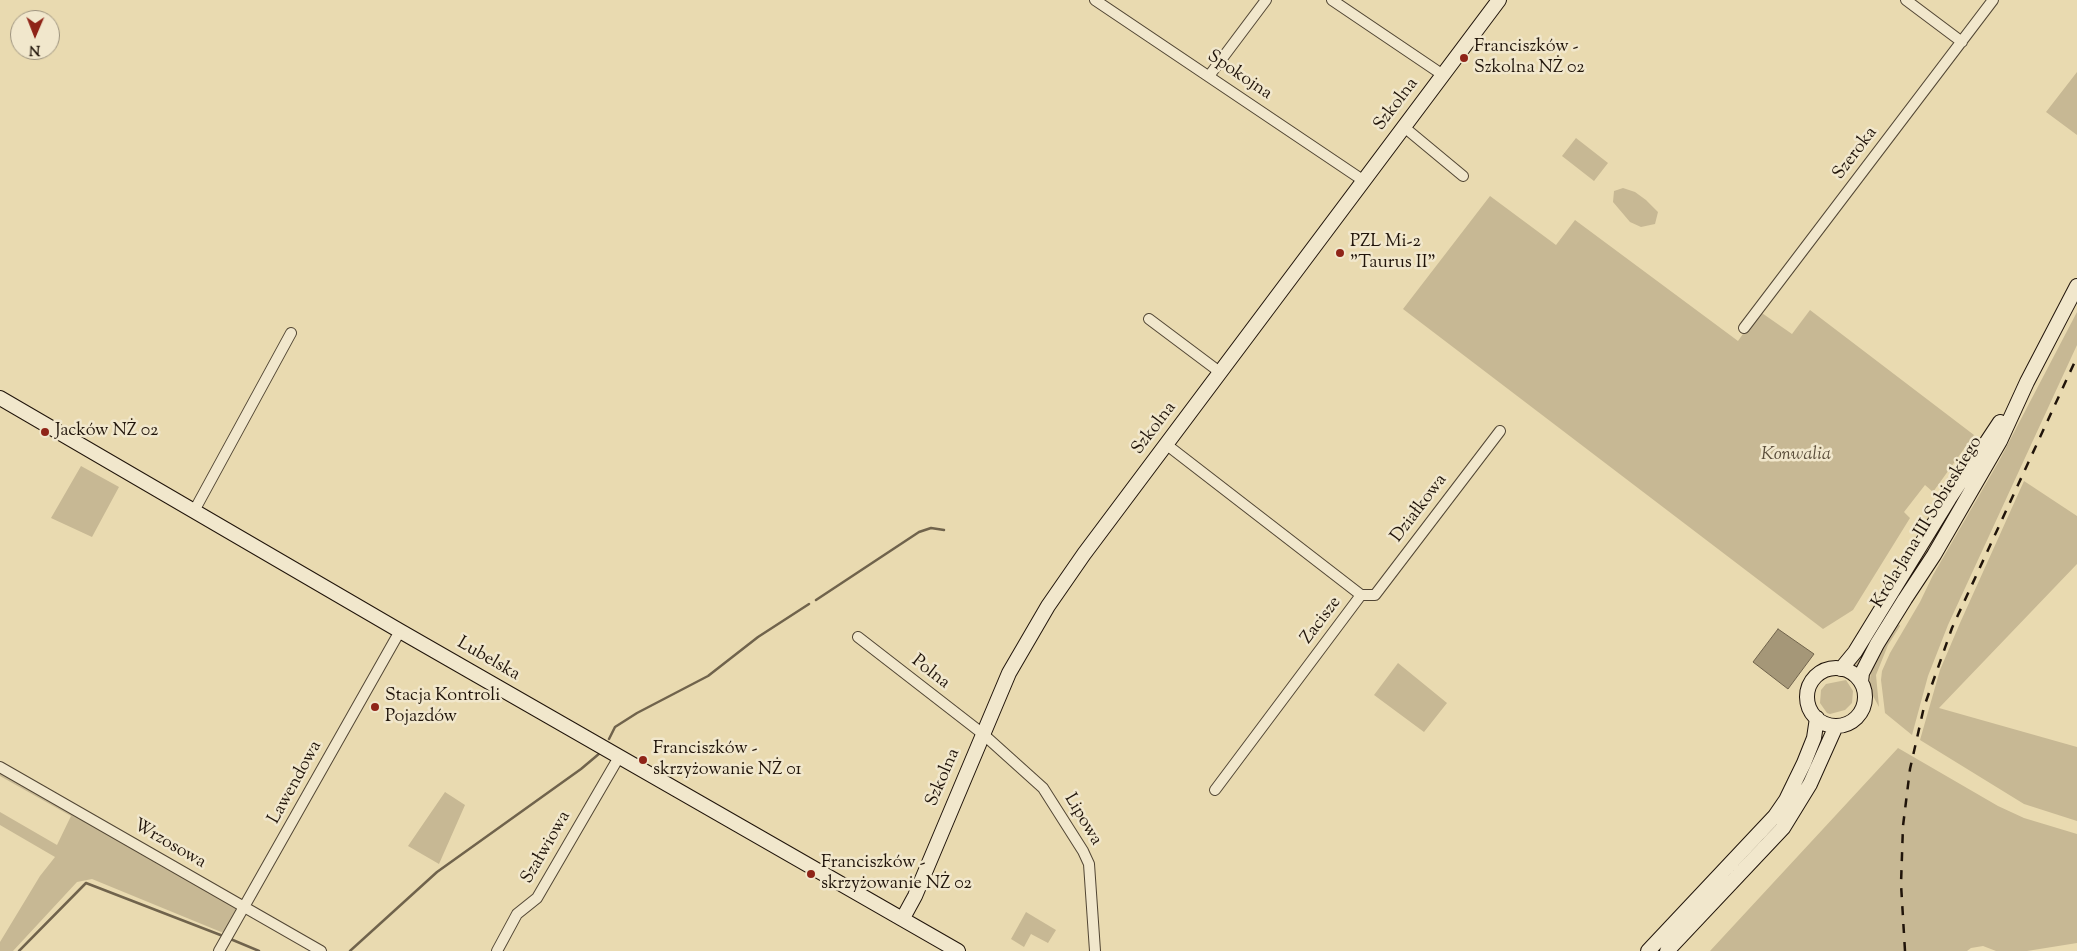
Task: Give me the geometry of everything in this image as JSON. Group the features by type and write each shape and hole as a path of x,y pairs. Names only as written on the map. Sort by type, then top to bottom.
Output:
{"main road":[{"name":"Szkolna","path":"903,918 915,896 1015,662 1048,606 1084,554 1167,446 1499,0"},
{"name":"Króla Jana III Sobieskiego","path":"1861,682 1862,673 1877,644 1934,555 2000,441 2027,382 2077,286"},
{"name":"Króla Jana III Sobieskiego","path":"1841,669 1856,652 1949,498 2027,382"},
{"name":"Lubelska","path":"0,398 400,631 903,918 950,949"},
{"path":"1833,669 1841,669 1854,675 1861,682 1865,697 1862,709 1852,722 1836,726 1826,724 1817,718 1808,704 1811,684 1822,673 1833,669"},
{"path":"1648,951 1775,816 1786,800 1804,764 1814,738 1817,718"},
{"path":"1666,951 1783,828 1810,784 1836,726"}],"street":[{"name":"Spokojna","path":"1095,0 1364,181"},
{"path":"1209,76 1266,0"},
{"path":"1332,0 1443,75"},
{"path":"1906,0 1962,42"},
{"name":"Szeroka","path":"1744,328 1993,0"},
{"path":"1404,127 1463,176"},
{"path":"1149,319 1221,373"},
{"path":"194,511 291,333"},
{"name":"Działkowa","path":"1361,595 1376,595 1500,431"},
{"name":"Zacisze","path":"1167,446 1361,595 1215,790"},
{"name":"Lawendowa","path":"219,951 400,631"},
{"name":"Polna","path":"858,637 983,734"},
{"name":"Lipowa","path":"983,734 1043,788 1083,850 1090,872 1095,951"},
{"name":"Szałwiowa","path":"497,951 517,914 537,898 619,757"},
{"name":"Wrzosowa","path":"0,767 321,951"}],"green space":[{"path":"2077,72 2077,135 2046,112"},
{"path":"1576,138 1608,163 1594,181 1562,156"},
{"path":"1623,188 1635,192 1658,212 1655,224 1641,227 1630,222 1613,202 1614,191"},
{"name":"Konwalia","path":"1490,196 1556,245 1575,220 1738,341 1759,311 1792,334 1810,310 1974,435 1933,492 1925,485 1904,512 1910,518 1853,610 1823,629 1403,309"},
{"path":"2077,312 2077,345 1948,625 1928,676 1912,735 1885,713 1881,680 1882,671 1933,575 1999,461"},
{"path":"1985,459 1856,672 1852,669 1946,511"},
{"path":"81,466 119,487 92,537 51,518"},
{"path":"2024,481 2077,516 2077,564 1939,708 2077,747 2077,821 2024,804 1920,740 1940,670"},
{"path":"1899,624 1900,626 1888,645 1876,675 1879,707 1872,694 1871,669 1883,644"},
{"path":"1398,663 1447,703 1424,732 1374,695"},
{"path":"1846,680 1853,691 1852,703 1845,710 1827,713 1820,703 1821,690 1826,684"},
{"path":"1898,748 1998,806 2024,818 2077,834 2077,943 2027,951 1996,951 1983,946 1971,948 1967,951 1710,951"},
{"path":"0,770 242,907 226,934 92,879 77,882 13,951 0,951 0,942 40,876 55,857 0,825 0,812 57,845 71,816 0,776"},
{"path":"445,792 465,805 439,864 408,846"},
{"path":"1026,912 1056,930 1048,943 1031,934 1024,947 1011,939"}],"shaded area":[{"path":"1778,629 1814,654 1788,689 1753,662"}],"waterway":[{"path":"816,600 919,532 931,528 944,530"},
{"path":"609,739 615,727 637,713 708,676 758,637 809,604"},
{"path":"350,951 437,872 581,769 600,753"},
{"path":"19,951 86,883 223,936"},
{"path":"228,938 259,951"}],"railway":[{"path":"1905,951 1901,884 1903,826 1910,769 1924,707 1952,628 2077,357"}],"place":[{"name":"Franciszków - Szkolna NŻ 02","path":"1464,58"},
{"name":"PZL Mi-2 \"Taurus II\"","path":"1340,253"},
{"name":"Jacków NŻ 02","path":"45,432"},
{"name":"Stacja Kontroli Pojazdów","path":"375,707"},
{"name":"Franciszków - skrzyżowanie NŻ 01","path":"643,760"},
{"name":"Franciszków - skrzyżowanie NŻ 02","path":"811,874"}]}
